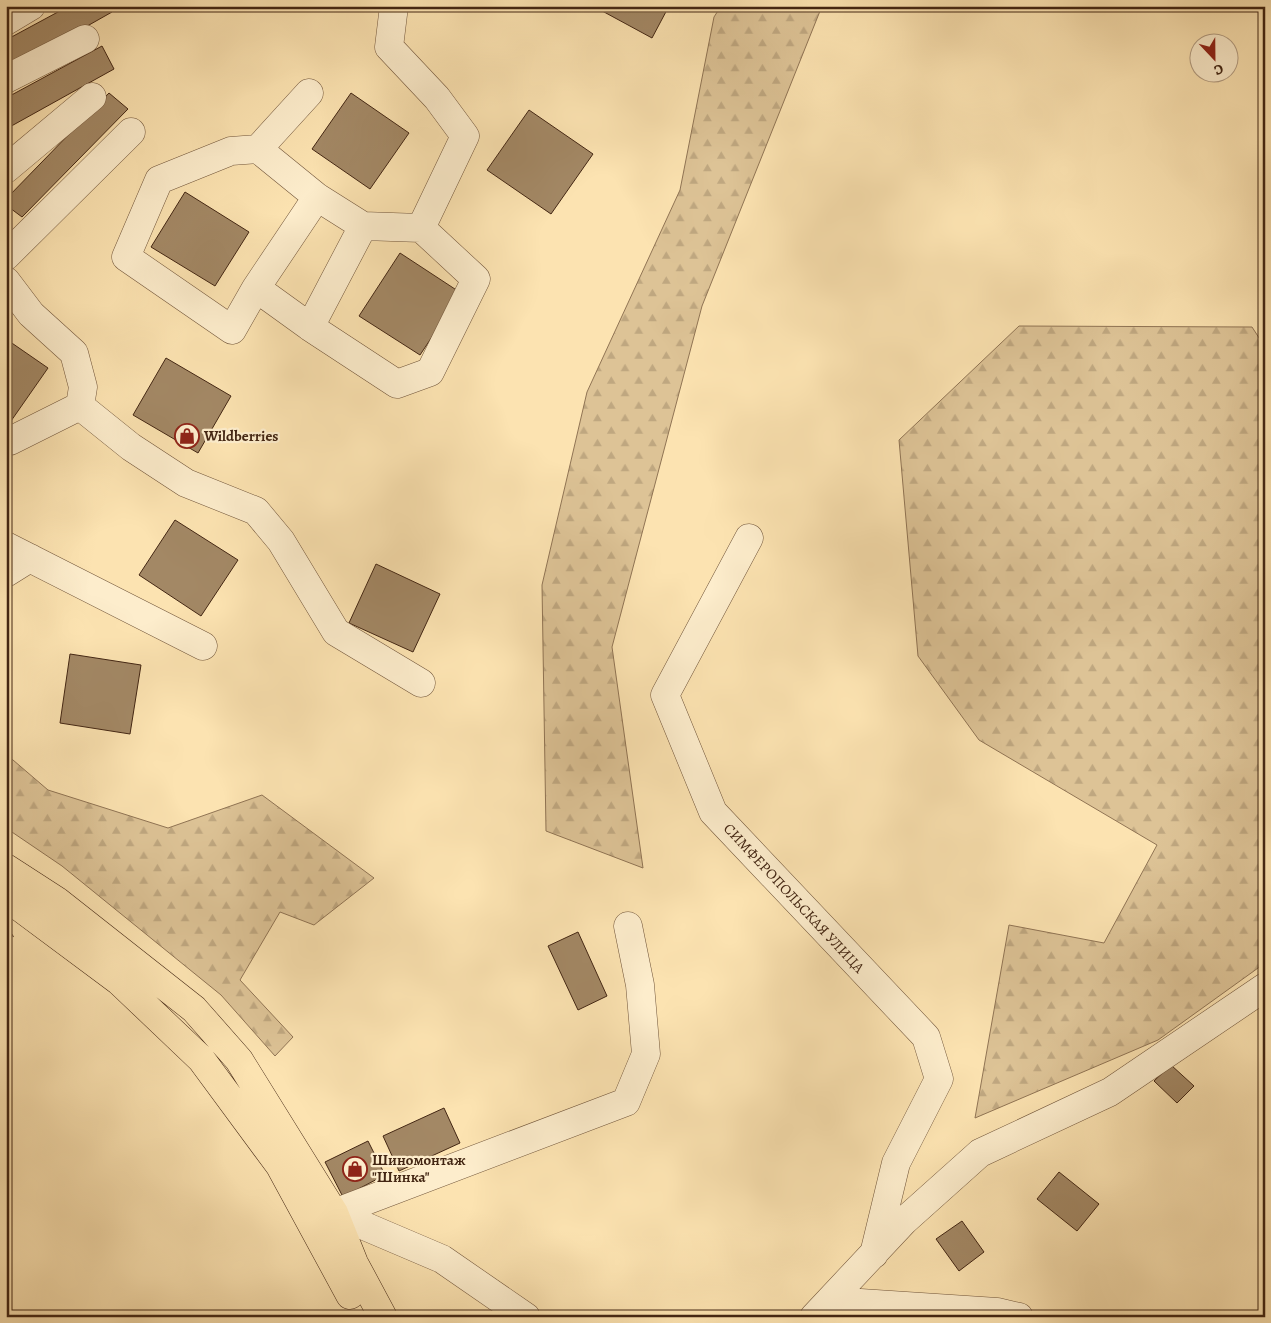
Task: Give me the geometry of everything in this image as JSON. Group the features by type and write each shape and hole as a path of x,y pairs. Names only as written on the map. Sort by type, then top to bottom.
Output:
{"highway":[{"path":"6,868 57,901 194,1009 239,1060 334,1214 354,1263 383,1317"},
{"path":"6,897 119,981 201,1059 280,1166 362,1317"}],"street":[{"path":"6,21 31,6"},
{"path":"394,6 389,47 437,98 465,136 421,228"},
{"path":"6,79 85,39"},
{"path":"258,149 309,93"},
{"path":"6,169 92,97"},
{"path":"6,256 131,132"},
{"path":"256,288 310,327 397,384 430,372 476,279 421,228 363,226 317,197 258,149 231,151 159,180 126,257 232,330 256,288 317,197"},
{"path":"310,327 363,226"},
{"path":"6,282 31,314 74,353 83,387 80,406"},
{"path":"6,441 10,441 80,406"},
{"path":"80,406 131,447 186,484 256,511 281,541 336,632 421,683"},
{"name":"СИМФЕРОПОЛЬСКАЯ УЛИЦА","path":"749,538 665,695 712,812 926,1037 939,1079 896,1163 874,1254"},
{"path":"6,573 18,552 203,646"},
{"path":"334,1214 626,1102 646,1054 640,985 628,926"},
{"name":"СИМФЕРОПОЛЬСКАЯ УЛИЦА","path":"822,1309 904,1221 980,1153 1110,1092 1265,987"},
{"path":"334,1214 442,1259 526,1317"},
{"path":"822,1309 996,1312 1019,1317"}],"green space":[{"path":"721,6 822,6 702,306 612,647 643,868 546,831 542,585 587,392 680,190 714,17"},
{"path":"1019,326 1252,327 1265,347 1265,963 1158,1040 975,1118 1009,925 1104,943 1157,845 979,740 918,656 899,440"},
{"path":"6,754 48,790 168,828 262,795 374,878 314,925 280,912 240,980 293,1037 275,1056 221,995 62,866 6,828"}],"building":[{"path":"69,6 109,6 112,12 6,72 6,40"},
{"path":"593,6 669,6 652,38"},
{"path":"102,46 114,69 6,129 6,98"},
{"path":"109,93 128,109 22,217 6,205 6,199"},
{"path":"351,93 409,133 370,189 312,149"},
{"path":"529,110 593,154 551,214 487,170"},
{"path":"185,192 249,232 215,286 151,247"},
{"path":"400,253 461,293 420,355 359,316"},
{"path":"6,339 48,368 11,421 6,418"},
{"path":"166,358 231,396 198,453 133,415"},
{"path":"175,520 238,560 201,616 139,575"},
{"path":"376,564 440,594 413,652 349,623"},
{"path":"70,654 141,665 130,734 60,723"},
{"path":"578,932 607,996 578,1010 548,946"},
{"path":"1171,1065 1194,1086 1177,1103 1154,1081"},
{"path":"444,1108 460,1143 399,1171 383,1136"},
{"name":"Шиномонтаж \"Шинка\"","path":"368,1141 385,1175 343,1197 325,1162"},
{"path":"1059,1172 1099,1204 1077,1231 1037,1199"},
{"path":"962,1221 984,1252 959,1271 936,1239"}],"place":[{"name":"Wildberries","path":"187,436"},
{"name":"Шиномонтаж \"Шинка\"","path":"355,1169"}]}
